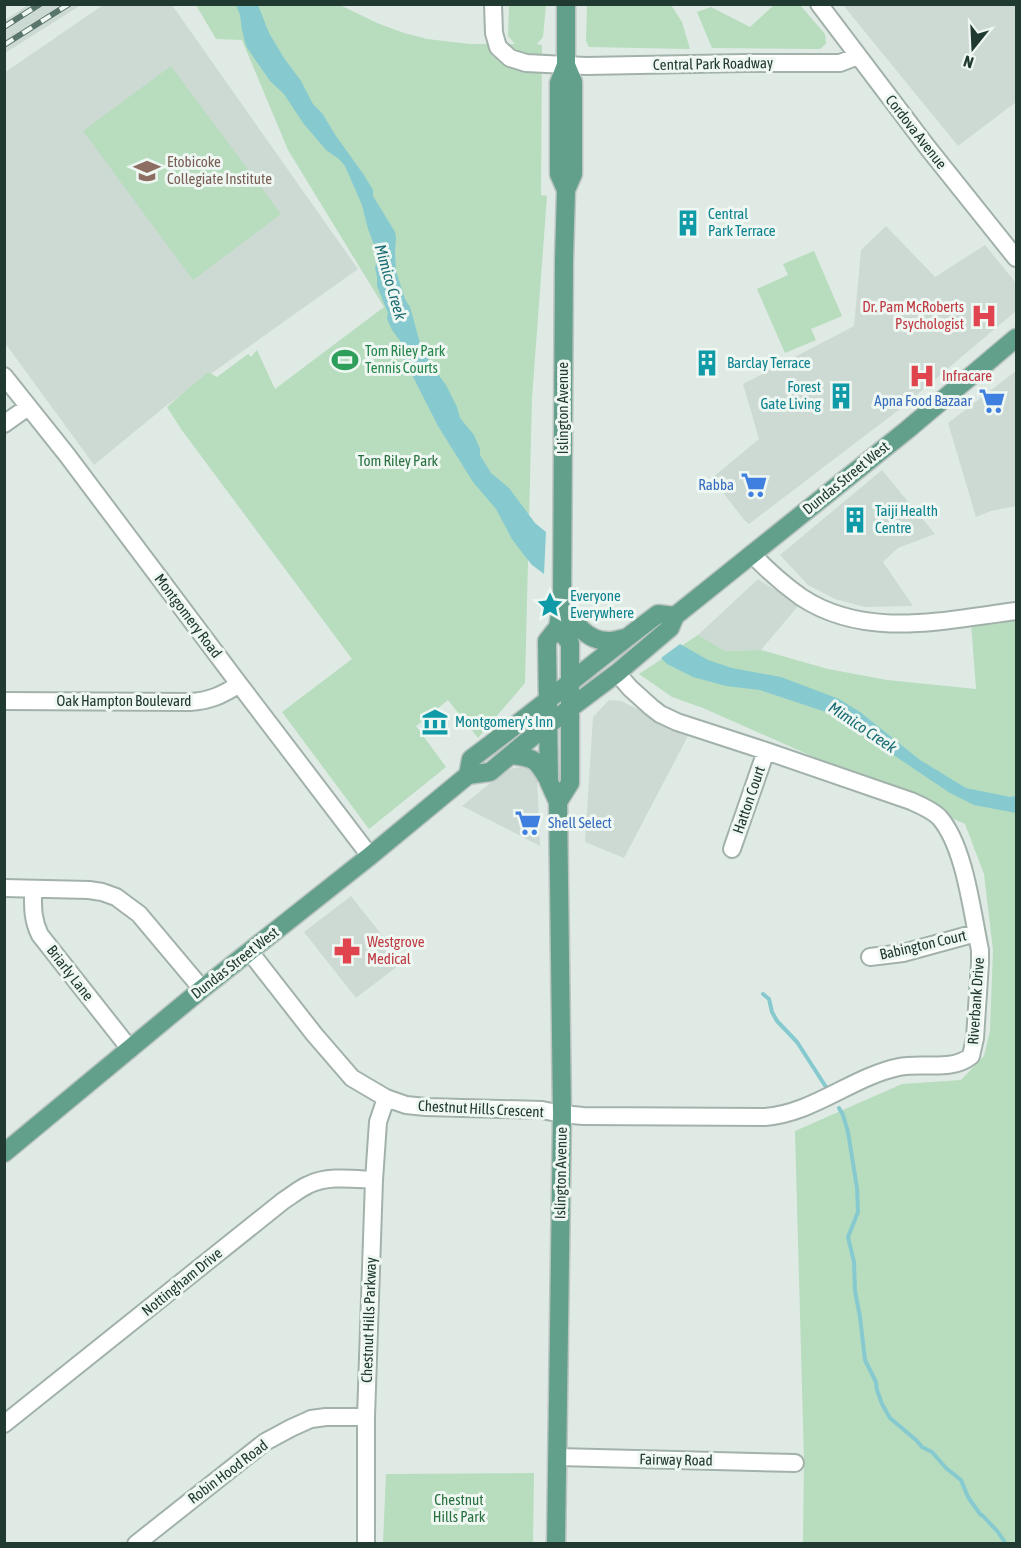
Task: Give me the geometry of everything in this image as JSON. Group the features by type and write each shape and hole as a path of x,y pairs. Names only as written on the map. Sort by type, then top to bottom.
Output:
{"main road":[{"name":"Islington Avenue","path":"556,1544 562,1114 558,802 549,782 547,641 558,627 562,602 564,260 566,190 573,174 573,82 566,65 566,4"},
{"name":"Dundas Street West","path":"4,1153 202,989 468,775 490,772 537,733 617,673 670,628 675,616 907,430 1017,338"},
{"path":"562,602 576,626 591,636 599,640 610,641 625,638"},
{"name":"Dundas Street West","path":"468,775 471,759 625,638 658,614 675,616"},
{"name":"Islington Avenue","path":"558,627 570,643 570,783 558,802"},
{"path":"512,755 529,757 534,760 549,782"}],"street":[{"path":"493,4 494,33 498,47 506,55 526,63 566,65"},
{"name":"Cordova Avenue","path":"819,4 928,148 1017,258"},
{"name":"Central Park Roadway","path":"566,65 840,63 858,56"},
{"name":"Montgomery Road","path":"4,376 74,464 370,856"},
{"path":"4,424 28,407"},
{"path":"752,554 770,572 803,598 830,612 860,621 911,624 1017,611"},
{"name":"Riverbank Drive","path":"562,1114 780,1116 807,1107 880,1073 901,1067 959,1063 971,1056 974,1047 980,963 976,933 963,866 953,841 939,816 911,801 668,718 636,695 617,673"},
{"name":"Oak Hampton Boulevard","path":"4,701 190,702 212,699 239,684"},
{"name":"Hatton Court","path":"732,849 766,751"},
{"path":"4,888 89,890 116,897 139,914 202,989"},
{"name":"Briarly Lane","path":"33,889 33,916 40,934 130,1049"},
{"name":"Babington Court","path":"870,957 903,952 976,933"},
{"name":"Chestnut Hills Crescent","path":"250,952 314,1034 352,1078 386,1098 406,1105 426,1107 542,1110 562,1114"},
{"name":"Chestnut Hills Parkway","path":"366,1544 366,1417 374,1180 378,1122 386,1098"},
{"name":"Nottingham Drive","path":"4,1424 302,1188 318,1181 374,1180"},
{"name":"Robin Hood Road","path":"136,1544 265,1442 311,1419 366,1417"},
{"name":"Fairway Road","path":"558,1458 795,1463"}],"shaded area":[{"path":"28,5 81,5 5,53 5,20"},
{"name":"Etobicoke Collegiate Institute","path":"103,5 172,5 358,269 167,405 94,465 5,343 4,73"},
{"path":"843,5 1016,5 1016,102 958,146"},
{"path":"886,226 935,277 985,245 1016,283 1016,311 900,409 749,524 712,478 759,439 743,384 854,326 861,250"},
{"path":"1016,371 1016,506 991,511 976,517 948,423"},
{"path":"882,470 935,534 898,548 883,562 913,606 865,607 835,599 808,585 780,555"},
{"path":"758,579 799,605 761,650 725,651 698,635"},
{"path":"609,700 621,701 689,734 624,858 585,842 593,717"},
{"path":"525,767 534,772 537,777 540,846 462,806 504,772"},
{"path":"351,896 403,962 356,998 304,932"}],"green space":[{"name":"Tom Riley Park","path":"196,5 340,5 377,23 427,39 470,44 515,44 508,36 509,5 546,5 543,37 537,44 542,45 541,195 547,196 532,398 525,683 478,738 448,700 416,726 446,767 369,829 282,712 352,659 167,407 208,372 217,377 248,354 251,357 257,350 275,389 384,307 288,150 242,40 216,39"},
{"path":"587,5 671,5 682,22 690,49 589,47 586,41"},
{"path":"774,5 800,5 825,34 826,44 820,49 712,48 697,12 711,7 750,27"},
{"path":"171,66 281,214 193,280 83,131"},
{"path":"814,251 842,316 811,329 816,340 785,353 757,289 788,275 783,264"},
{"path":"1016,616 1016,1543 803,1543 804,1460 795,1131 902,1084 961,1080 984,1056 990,1031 993,950 984,874 965,824 703,708 672,697 639,674 698,635 725,651 761,650 828,669 887,680 976,689 971,622"},
{"name":"Chestnut Hills Park","path":"534,1473 533,1543 383,1543 386,1474"}],"water":[{"name":"Mimico Creek","path":"236,5 258,5 269,33 284,58 373,190 373,196 395,232 396,271 410,307 420,343 432,366 446,385 460,418 474,435 480,455 491,473 509,488 535,523 546,532 544,574 532,565 512,539 496,509 473,482 438,426 403,358 401,342 387,319 388,313 377,286 375,267 379,258 362,205 345,166 326,150 303,123 284,94 270,81 252,55 246,46"},
{"name":"Mimico Creek","path":"680,644 708,660 732,668 781,677 839,699 860,712 920,760 966,788 1010,797 1016,796 1016,813 974,805 950,793 857,728 832,714 760,690 726,686 693,677 667,664 661,658"}],"waterway":[{"path":"763,994 769,999 777,1021 797,1042 826,1087"},
{"path":"839,1108 848,1132 857,1188 858,1212 848,1237 854,1262 855,1291 865,1360 876,1382 882,1404 890,1418 922,1447 932,1452 961,1480 968,1497 1006,1544"}],"railway":[{"path":"4,27 40,4"},
{"path":"4,45 69,4"}],"place":[{"name":"Etobicoke Collegiate Institute","path":"147,171"},
{"name":"Central Park Terrace","path":"688,223"},
{"name":"Dr. Pam McRoberts Psychologist","path":"984,316"},
{"name":"Tom Riley Park Tennis Courts","path":"345,360"},
{"name":"Barclay Terrace","path":"707,363"},
{"name":"Infracare","path":"922,376"},
{"name":"Forest Gate Living","path":"841,396"},
{"name":"Apna Food Bazaar","path":"992,401"},
{"name":"Rabba","path":"754,485"},
{"name":"Taiji Health Centre","path":"855,520"},
{"name":"Everyone Everywhere","path":"550,605"},
{"name":"Montgomery's Inn","path":"435,722"},
{"name":"Shell Select","path":"528,823"},
{"name":"Westgrove Medical","path":"347,951"}]}
